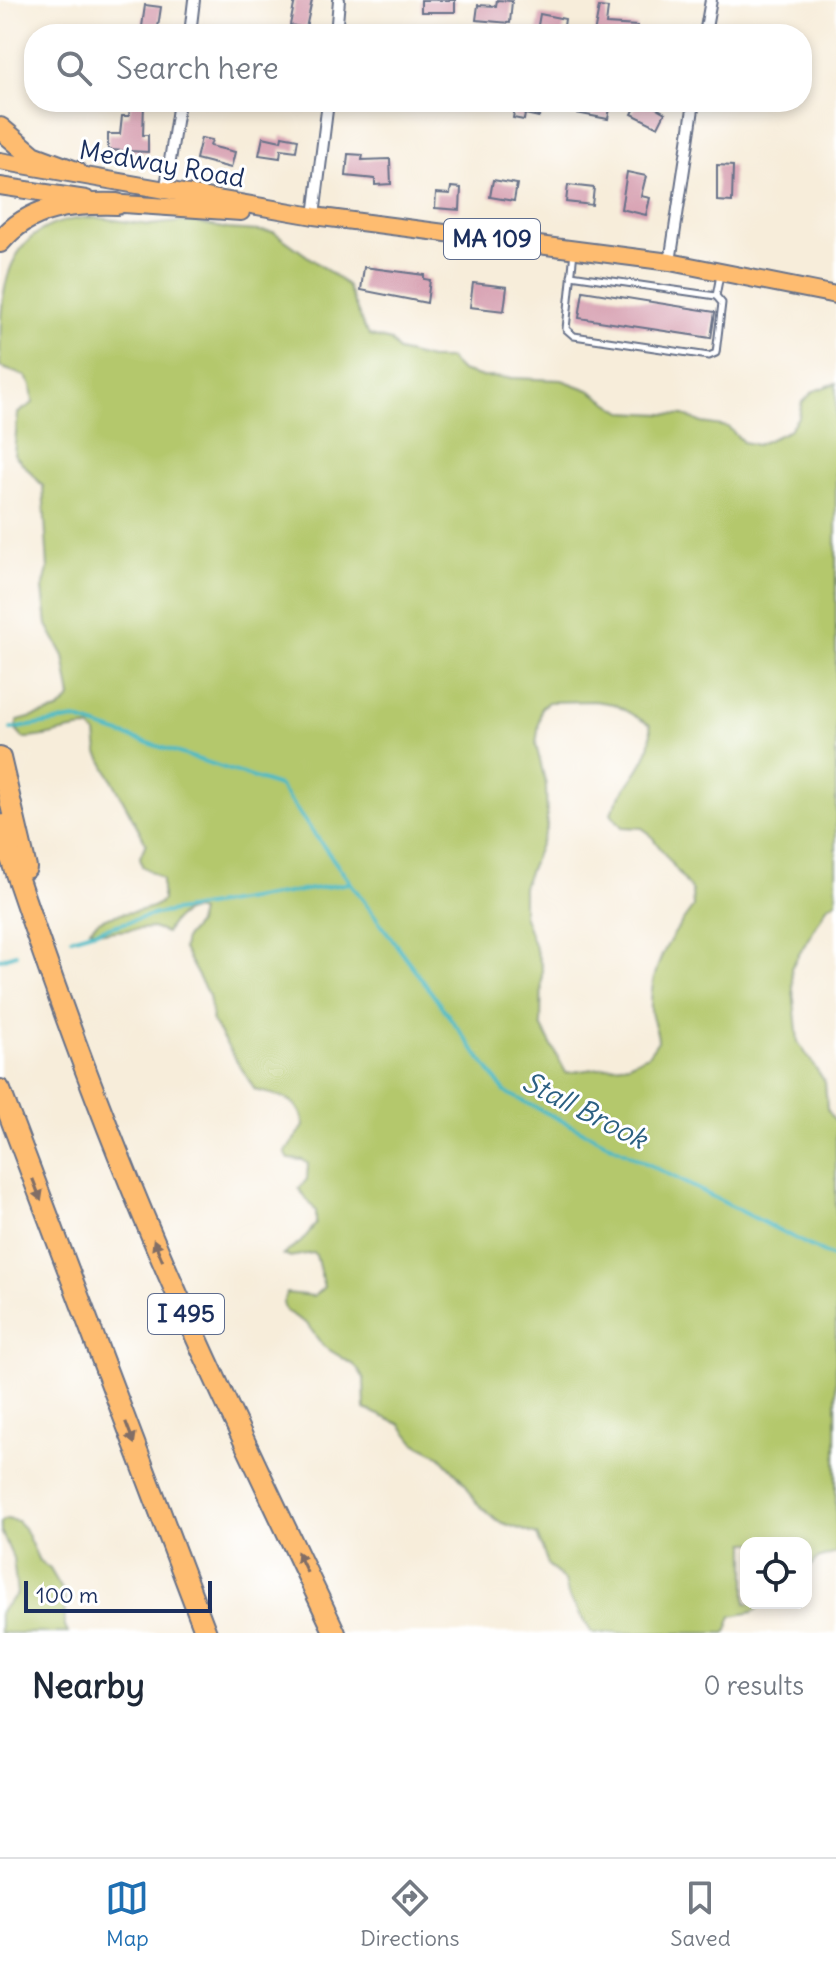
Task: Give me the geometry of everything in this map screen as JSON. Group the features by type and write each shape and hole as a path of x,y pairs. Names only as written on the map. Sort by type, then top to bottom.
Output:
{"highway":[{"path":"0,128 33,156 76,172"},
{"path":"0,242 18,223 49,209 117,204"},
{"path":"0,758 55,988"},
{"name":"I 495","path":"0,825 55,988 165,1267 335,1633"},
{"path":"0,1090 206,1633"}],"main road":[{"name":"Medway Road","path":"0,161 314,216 670,262 727,273"},
{"name":"Medway Road","path":"0,186 117,204 314,216"},
{"name":"MA 109","path":"727,273 836,295"}],"street":[{"path":"191,24 194,0"},
{"path":"337,24 339,0"},
{"path":"707,24 711,0"},
{"path":"163,207 178,112"},
{"path":"314,216 327,112"},
{"path":"670,262 692,112"}],"lane":[{"path":"571,275 716,296 722,303 716,353 709,356 574,336 566,329 571,275 574,250"},
{"path":"716,296 727,273"}],"green space":[{"path":"93,217 150,225 190,221 227,229 274,232 347,285 370,336 391,341 398,351 430,359 449,359 461,371 483,377 562,380 589,390 623,412 684,415 702,423 728,427 743,442 757,445 788,431 799,416 802,402 814,391 836,383 836,901 827,907 791,968 798,1042 825,1082 827,1109 836,1122 836,1553 812,1564 812,1537 740,1537 740,1609 757,1609 732,1616 726,1633 592,1633 569,1597 565,1581 548,1565 537,1535 497,1521 476,1502 465,1483 439,1455 415,1443 400,1424 365,1409 364,1378 354,1365 323,1346 307,1324 286,1311 283,1303 287,1293 314,1296 324,1287 316,1255 283,1255 301,1242 316,1224 316,1211 299,1189 307,1179 308,1164 303,1160 289,1159 285,1153 304,1126 302,1116 288,1100 255,1090 213,1023 209,996 183,949 185,938 197,924 200,912 190,911 180,915 166,933 152,928 105,932 90,929 105,918 155,906 162,901 162,879 142,866 140,857 146,843 98,753 96,734 90,728 23,738 15,729 18,721 58,710 71,698 64,656 47,625 43,589 48,569 43,486 14,454 18,413 33,403 31,385 25,376 0,367 1,312 5,287 12,265 23,247 39,232 62,222","holes":["548,702 614,704 650,725 651,738 644,761 611,813 622,827 642,828 649,833 692,891 693,907 668,943 657,968 651,1011 658,1041 648,1055 628,1064 566,1073 541,1025 542,967 523,914 523,887 547,827 546,785 536,745 541,708"]},
{"path":"6,1519 17,1521 24,1528 39,1561 50,1569 64,1593 68,1633 0,1633 0,1611 17,1594 13,1558 1,1531 1,1522"}],"building":[{"path":"295,0 312,0 307,24 290,24"},
{"path":"421,0 455,0 455,12 421,12"},
{"path":"497,0 512,1 510,23 476,20 478,5 496,6"},
{"path":"145,5 161,7 158,24 142,24"},
{"path":"599,7 608,8 606,24 596,24"},
{"path":"540,14 565,19 564,24 538,24"},
{"path":"130,112 144,112 143,135 148,135 148,152 108,150 108,134 120,134 122,116 129,116"},
{"path":"514,112 540,112 539,117 525,114 524,120 513,118"},
{"path":"576,112 609,112 608,119"},
{"path":"633,112 665,113 658,127"},
{"path":"282,136 298,139 296,151 281,149 280,158 259,155 263,137 281,141"},
{"path":"201,138 212,140 210,146 235,152 231,168 196,159"},
{"path":"348,154 363,155 362,160 390,159 391,184 375,185 375,179 346,176"},
{"path":"717,165 733,166 732,202 717,201"},
{"path":"627,172 646,176 641,196 650,198 646,215 621,209"},
{"path":"493,180 517,184 514,201 490,197"},
{"path":"568,185 594,188 592,205 566,202"},
{"path":"451,187 461,188 460,210 435,208 436,193 450,194"},
{"path":"364,267 424,275 424,279 430,280 427,303 361,290"},
{"path":"473,283 507,287 504,311 470,307"},
{"path":"583,291 715,312 711,338 579,318"}],"waterway":[{"name":"Stall Brook","path":"11,729 75,719 279,786 505,1092 836,1259"},
{"name":"Stall Brook","path":"71,938 156,914 350,883"},
{"name":"Stall Brook","path":"0,959 16,954"}]}
